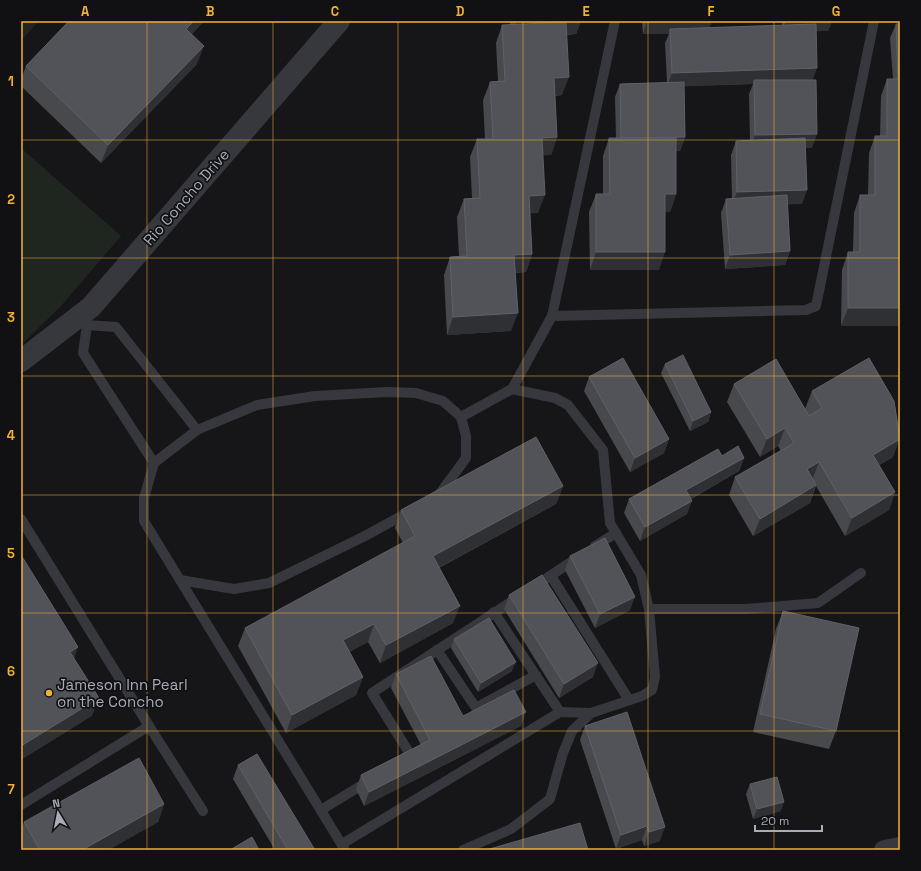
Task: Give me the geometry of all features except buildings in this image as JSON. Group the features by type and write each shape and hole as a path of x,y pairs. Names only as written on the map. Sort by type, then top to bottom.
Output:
{"street":[{"name":"Rio Concho Drive","path":"21,361 83,320 91,307 339,21"},
{"path":"884,850 900,847"}],"lane":[{"path":"461,417 512,389 552,316 615,21"},
{"path":"552,316 806,310 816,306 874,21"},
{"path":"154,464 83,353 83,320 116,328 197,430"},
{"path":"180,580 234,589 269,583 365,536 438,496 466,458 466,436 461,417 443,401 416,393 387,392 315,396 258,405 197,430 154,464 144,498 144,521 180,580 321,810 344,847 560,712 591,713 630,700 652,690 655,678 649,609 641,575 610,523 603,450 568,405 555,398 512,389"},
{"path":"21,519 203,811"},
{"path":"391,766 410,754 372,692 616,533"},
{"path":"649,609 746,609 818,603 861,573"},
{"path":"551,576 630,700"},
{"path":"494,612 560,712"},
{"path":"437,650 476,708 536,675"},
{"path":"463,850 511,829 550,799 563,753 572,731 591,713"},
{"path":"21,805 149,726"},
{"path":"321,810 378,774"}],"shaded area":[{"path":"21,21 39,21 21,41"},
{"path":"21,148 121,236 61,306 21,345"}],"place":[{"name":"Jameson Inn Pearl on the Concho","path":"49,693"}]}
